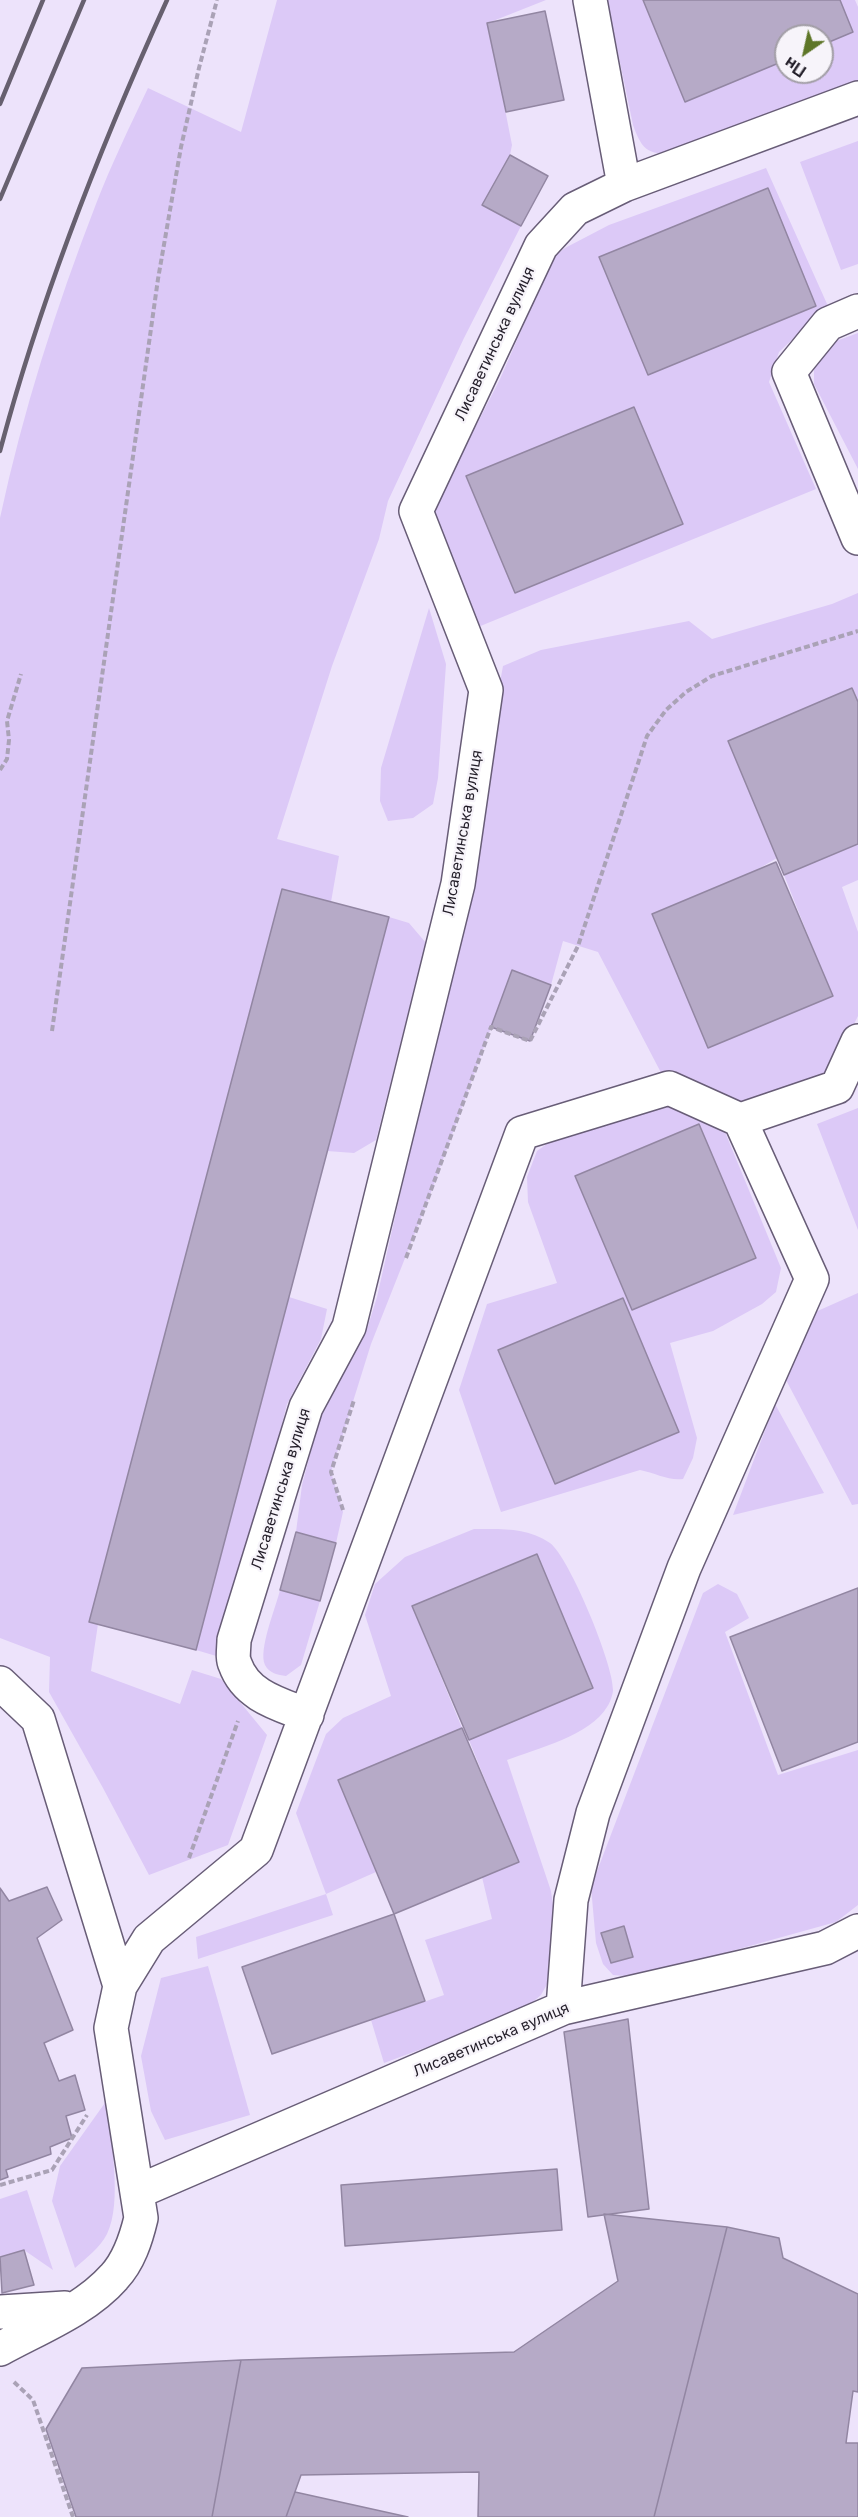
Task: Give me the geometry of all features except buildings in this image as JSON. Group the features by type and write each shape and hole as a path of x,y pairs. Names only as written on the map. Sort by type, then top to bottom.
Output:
{"street":[{"path":"590,0 624,184"},
{"name":"Лисаветинська вулиця","path":"307,1715 264,1699 245,1683 234,1663 234,1640 306,1407 349,1327 458,884 486,690 416,512 541,246 575,208 624,184 858,98"},
{"path":"858,311 828,324 789,372 858,538"},
{"path":"740,1120 837,1087 858,1041"},
{"path":"4,2363 103,2289 116,2276 135,2243 141,2218 111,2028 120,1986 149,1939 256,1850 522,1133 669,1089 740,1120 812,1279 684,1568 593,1813 572,1900 563,2008"},
{"path":"0,1683 38,1719 120,1986"},
{"name":"Лисаветинська вулиця","path":"137,2192 563,2008 825,1948 858,1931"},
{"path":"0,2312 76,2307"}],"path":[{"path":"52,1031 158,279 182,147 217,0"},
{"path":"405,1260 491,1026 530,1041 578,946 647,736 666,710 686,692 712,676 858,631"},
{"path":"0,770 7,759 8,721 21,674"},
{"path":"343,1512 331,1472 354,1398"},
{"path":"4,2363 33,2400 73,2517"}],"shaded area":[{"path":"277,0 546,0 488,23 512,145 510,155 482,205 521,226 464,338 388,501 379,539 332,666 277,839 339,856 331,902 283,889 90,1622 98,1624 91,1671 180,1704 192,1670 221,1679 267,1735 228,1845 149,1875 49,1692 50,1657 0,1638 0,518 30,399 67,281 102,189 148,88 241,132"},
{"path":"607,0 855,0 858,7 858,83 678,154 648,150 640,141 633,125"},
{"path":"858,141 858,264 841,270 800,162"},
{"path":"766,168 832,315 799,333 779,352 769,382 816,489 478,627 434,520 434,508 500,379 549,261 565,248 609,225"},
{"path":"858,333 858,469 814,384 814,362 828,344"},
{"path":"858,593 858,702 852,689 777,858 753,872 832,996 784,875 858,844 858,880 842,887 858,932 858,1016 828,1076 737,1109 669,1088 598,952 563,941 551,985 512,970 430,1195 371,1344 331,1472 343,1512 336,1543 296,1532 302,1485 319,1421 368,1326 377,1297 433,1049 503,666 541,650 689,621 712,639 832,604"},
{"path":"429,608 446,664 438,778 433,804 413,818 388,821 380,801 381,768"},
{"path":"389,917 409,923 426,943 376,1140 354,1153 327,1151"},
{"path":"667,1104 725,1132 781,1268 776,1292 762,1304 713,1331 670,1343 697,1438 693,1458 683,1479 667,1478 640,1470 501,1512 459,1390 487,1304 557,1283 528,1202 527,1177 537,1151 555,1138"},
{"path":"858,1108 858,1230 817,1124"},
{"path":"858,1293 858,1504 852,1505 786,1380 795,1347 813,1313"},
{"path":"289,1297 327,1309 321,1339 287,1404 223,1658 196,1650"},
{"path":"775,1404 824,1493 733,1515"},
{"path":"474,1529 504,1529 523,1532 550,1543 568,1568 589,1612 606,1658 613,1690 607,1707 589,1726 562,1740 507,1760 551,1891 556,1926 555,1970 541,1995 521,2012 384,2063 371,2020 444,1995 425,1940 492,1919 482,1877 518,1862 469,1740 593,1688 536,1554 412,1606 462,1728 338,1780 376,1872 326,1894 296,1813 326,1734 343,1718 391,1696 365,1615 375,1584 405,1557"},
{"path":"718,1584 737,1594 749,1618 725,1632 778,1775 858,1750 858,1905 836,1922 638,1977 613,1975 603,1964 596,1943 591,1887 703,1593"},
{"path":"280,1590 320,1601 301,1665 286,1676 269,1670 263,1658"},
{"path":"326,1894 333,1915 198,1959 196,1937"},
{"path":"208,1966 250,2115 165,2140 151,2111 141,2056 161,1978"},
{"path":"107,2100 115,2187 112,2221 101,2244 75,2268 52,2201 60,2166"},
{"path":"27,2190 53,2270 24,2250 0,2257 0,2199"}],"railway":[{"path":"0,104 43,0"},
{"path":"0,199 84,0"},
{"path":"0,451 53,278 96,166 167,0"}]}
